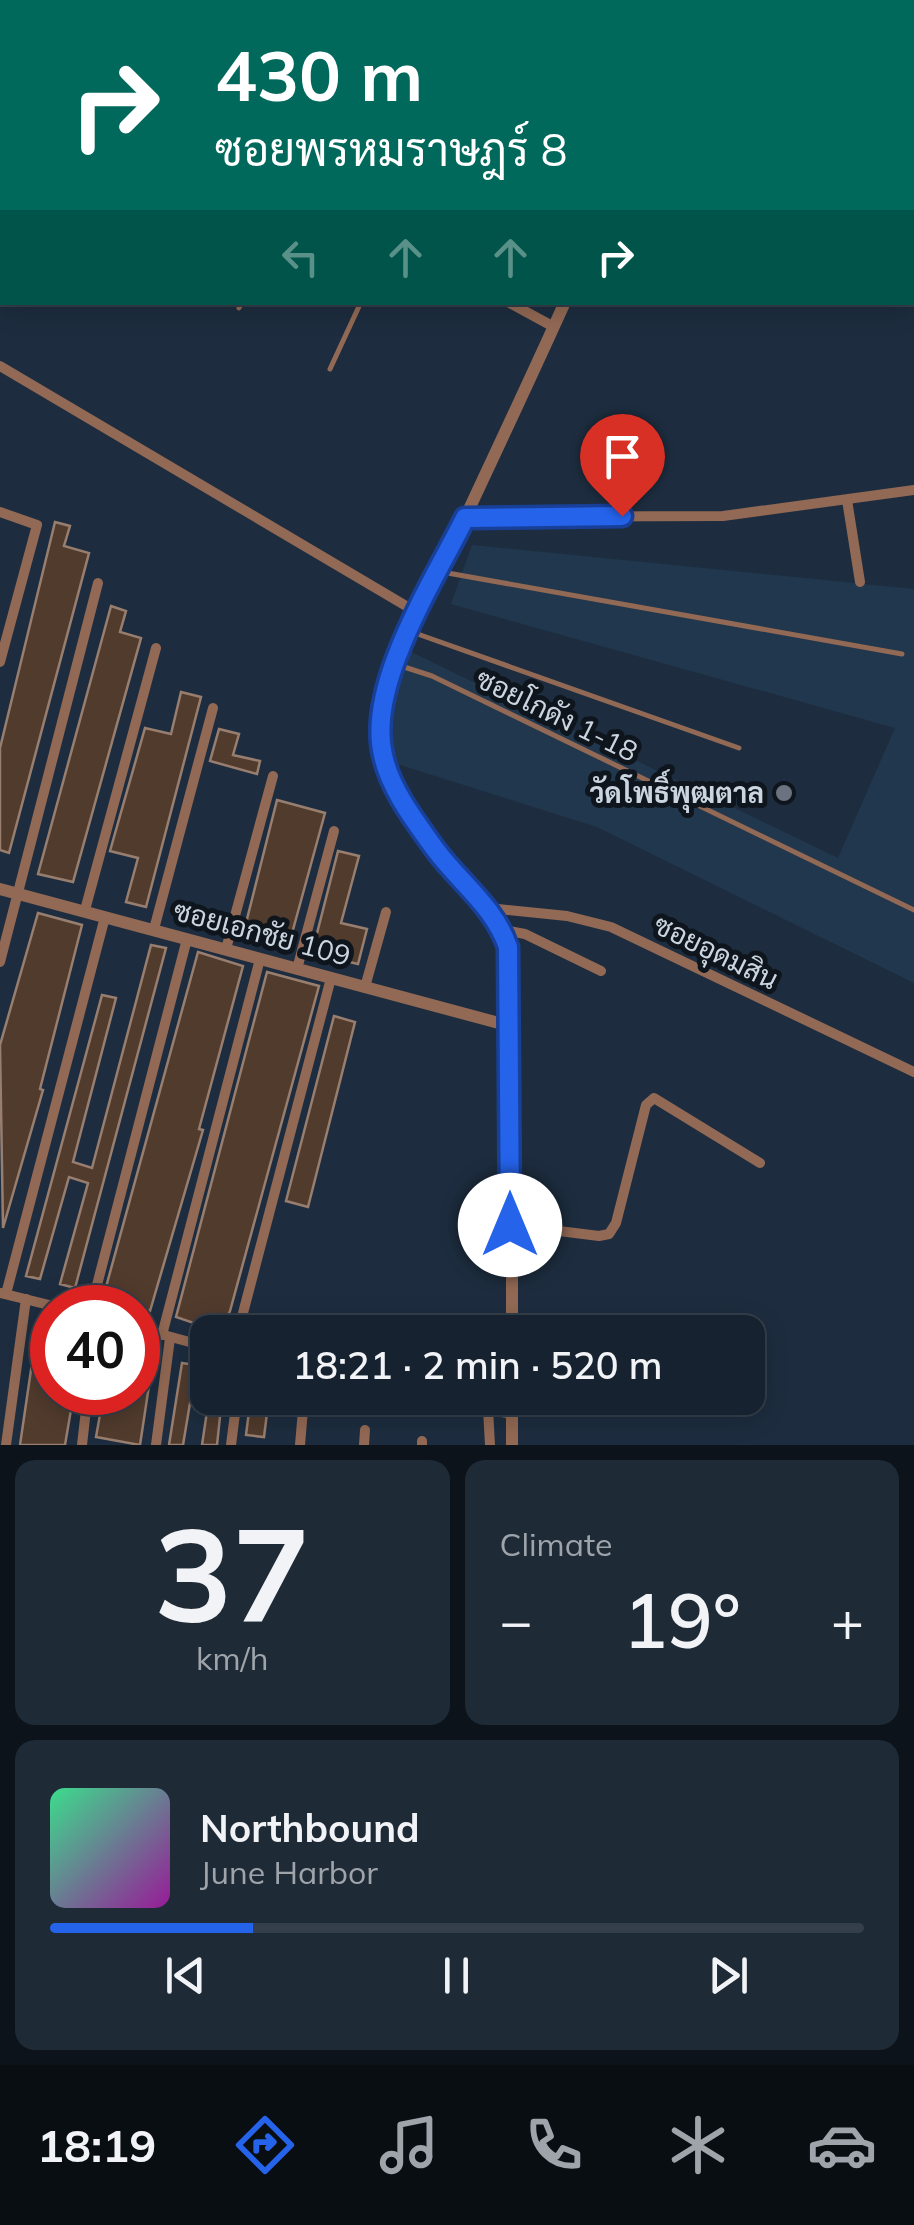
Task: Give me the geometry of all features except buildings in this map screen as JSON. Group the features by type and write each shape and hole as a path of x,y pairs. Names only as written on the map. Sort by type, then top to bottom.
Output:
{"street":[{"path":"514,305 554,327"},
{"path":"512,1315 512,963 502,930 488,908 440,855 388,774 380,732 396,664 564,305"},
{"path":"0,366 418,613"},
{"path":"465,518 723,516 914,490"},
{"path":"846,500 860,582"},
{"path":"0,512 37,525 0,662"},
{"path":"0,962 98,583"},
{"path":"85,910 156,648"},
{"path":"154,930 213,708"},
{"path":"226,949 273,776"},
{"path":"297,969 334,831"},
{"name":"ซอยเอกชัย 109","path":"0,890 510,1026"},
{"name":"ซอยอุดมสิน","path":"488,908 567,916 611,927 914,1072"},
{"path":"365,988 386,912"},
{"path":"30,1300 3,1294 105,917"},
{"path":"502,930 524,934 600,971"},
{"path":"97,1285 187,938"},
{"path":"156,1445 166,1337 260,959"},
{"path":"242,1315 330,978"},
{"path":"510,1225 609,1234 616,1223 640,1122 646,1105 654,1098 760,1163"},
{"path":"6,1445 26,1299"},
{"path":"160,1335 190,1343"},
{"path":"82,1445 85,1415"},
{"path":"231,1445 235,1415"},
{"path":"300,1445 303,1415"},
{"path":"488,1415 490,1445"},
{"path":"512,1415 512,1445"},
{"path":"364,1445 365,1430"}],"lane":[{"path":"330,370 360,305"},
{"path":"439,571 902,654"},
{"path":"410,632 739,748"},
{"name":"ซอยโกดัง 1-18","path":"396,664 432,676 914,910"}],"shaded area":[{"path":"472,545 914,589 914,983 597,827 397,764 391,745 393,705 409,651 838,858 895,728 451,604"}],"place":[{"name":"วัดโพธิ์พุฒตาล","path":"784,793"}],"route":[{"path":"510,1225 512,963 502,930 488,908 440,855 388,774 382,753 382,712 399,655 465,518 622,516"}]}
